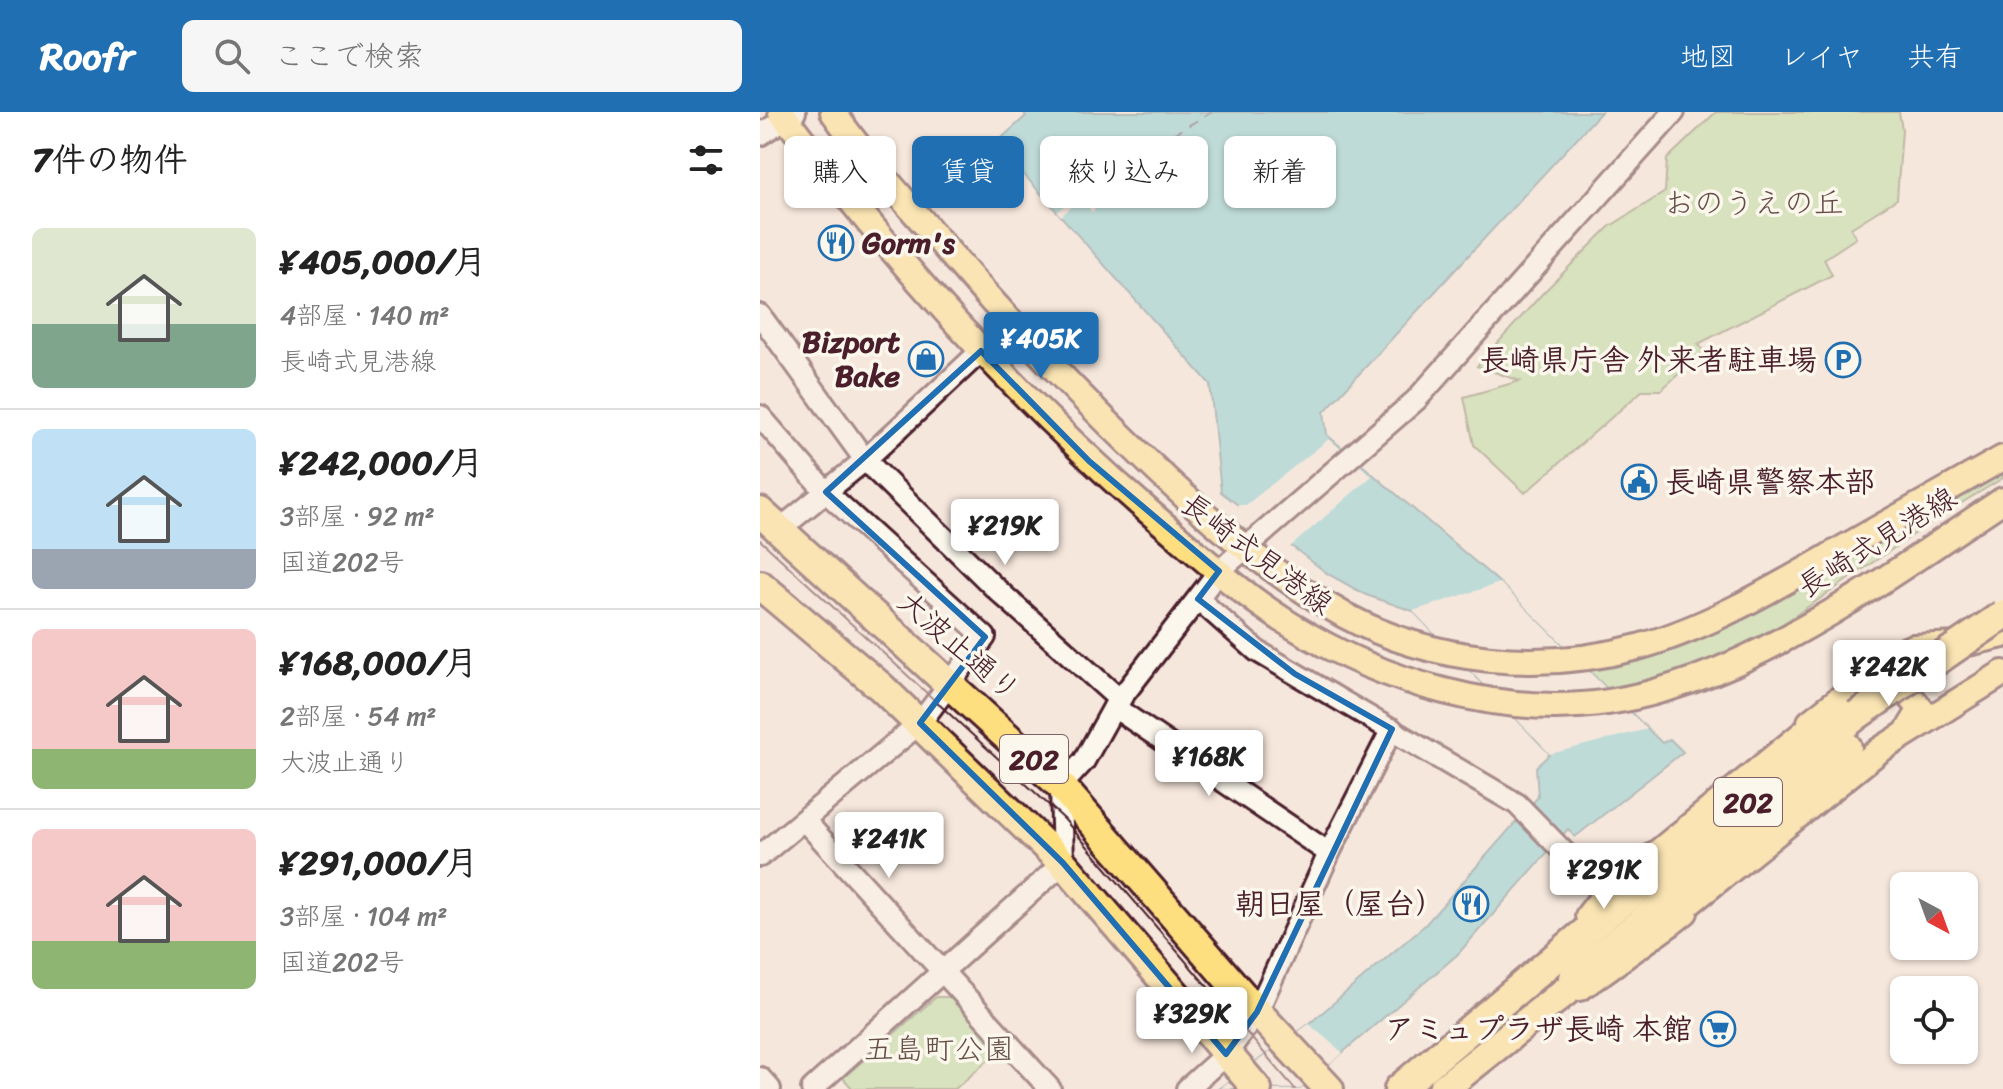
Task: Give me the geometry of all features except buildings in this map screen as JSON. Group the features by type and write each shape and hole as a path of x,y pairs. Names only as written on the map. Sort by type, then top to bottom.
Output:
{"highway":[{"name":"大波止通り","path":"769,521 1061,786 1257,1012 1329,1089"},
{"name":"202","path":"760,585 920,723 1063,863 1257,1089"},
{"name":"202","path":"1399,1089 1616,914 2003,615"},
{"name":"202","path":"1616,914 1674,895 1677,900 1863,722 2003,636"},
{"name":"202","path":"1443,1089 1576,983 1573,978 1622,941 1616,914"}],"main road":[{"name":"長崎式見港線","path":"833,112 1014,327 1128,442 1275,572 1346,615 1395,637 1488,659 1561,660 1638,647 1715,617 2003,458"},
{"name":"長崎式見港線","path":"788,115 981,351 1089,461 1219,571 1291,625 1407,681 1491,699 1571,706 1654,692 1731,664 1817,618 2003,500"},
{"path":"1812,726 1810,722 1895,655 1913,647 1959,645 2003,636"},
{"path":"1895,655 1897,670 1941,711"},
{"path":"1812,726 1816,728 1883,673 1892,675 1921,709 1907,732"},
{"path":"1576,983 1580,988 1685,912 1677,900 1907,732 2003,673"},
{"path":"1616,914 1624,881 1812,726"}],"street":[{"path":"812,1089 1063,863 1061,786 1084,761 1117,703 1219,571 1416,400 1674,112"},
{"path":"760,135 788,115"},
{"path":"760,315 865,460 993,586 1117,703 1329,853"},
{"path":"769,521 826,492 865,460 981,351 1014,327"},
{"path":"760,416 826,492 985,637 948,681 920,723 760,856"},
{"path":"1198,599 1257,651 1517,804 1586,877"},
{"path":"1187,1089 1232,1060 1329,853 1392,729"},
{"path":"804,820 1050,1089"},
{"path":"1616,914 1583,880 1589,874 1604,889 1624,881"},
{"path":"760,1078 770,1089"}],"highlighted area":[{"path":"981,351 1089,461 1219,571 1198,599 1295,674 1392,729 1257,1012 1226,1054 1063,863 920,723 985,637 826,492"}],"green space":[{"name":"おのうえの丘","path":"1716,112 1899,112 1902,130 1897,199 1851,228 1856,238 1824,259 1832,275 1698,344 1704,351 1661,390 1643,390 1525,493 1474,445 1464,397 1520,381 1477,366 1542,294 1609,227 1665,192 1667,159"},
{"path":"2003,464 2003,478 1945,513 1764,637 1725,657 1612,694 1589,671 1673,649 1760,610 1818,579 1873,536"},
{"name":"五島町公園","path":"936,997 951,997 999,1051 955,1089 853,1089 843,1078"}],"water":[{"path":"1023,112 1601,112 1324,412 1327,435 1500,583 1662,743 1670,739 1683,752 1575,837 1568,829 1458,954 1300,1089 1218,1089 1309,1024 1425,925 1538,797 1536,767 1550,754 1413,611 1366,595 1328,574 1221,492 1210,384 1054,208 1208,208 1208,136 1040,136 1040,193 1024,175 1024,136 1004,136 1026,116"}],"pier":[{"path":"1061,208 1070,208 1061,216 1057,212"},
{"path":"1329,439 1372,476 1290,547 1236,505 1246,505"},
{"path":"1500,583 1647,729 1550,754 1413,611"},
{"path":"1309,1024 1343,1053 1300,1089 1220,1088"}],"ferry route":[{"path":"1170,136 1212,112"}],"tram line":[{"path":"760,540 1064,819 1295,1089"}],"place":[{"name":"Gorm's","path":"836,243"},
{"name":"Bizport Bake","path":"926,359"},
{"name":"長崎県庁舎 外来者駐車場","path":"1843,360"},
{"name":"長崎県警察本部","path":"1639,482"},
{"name":"朝日屋（屋台）","path":"1471,904"},
{"name":"アミュプラザ長崎 本館","path":"1718,1029"}]}
